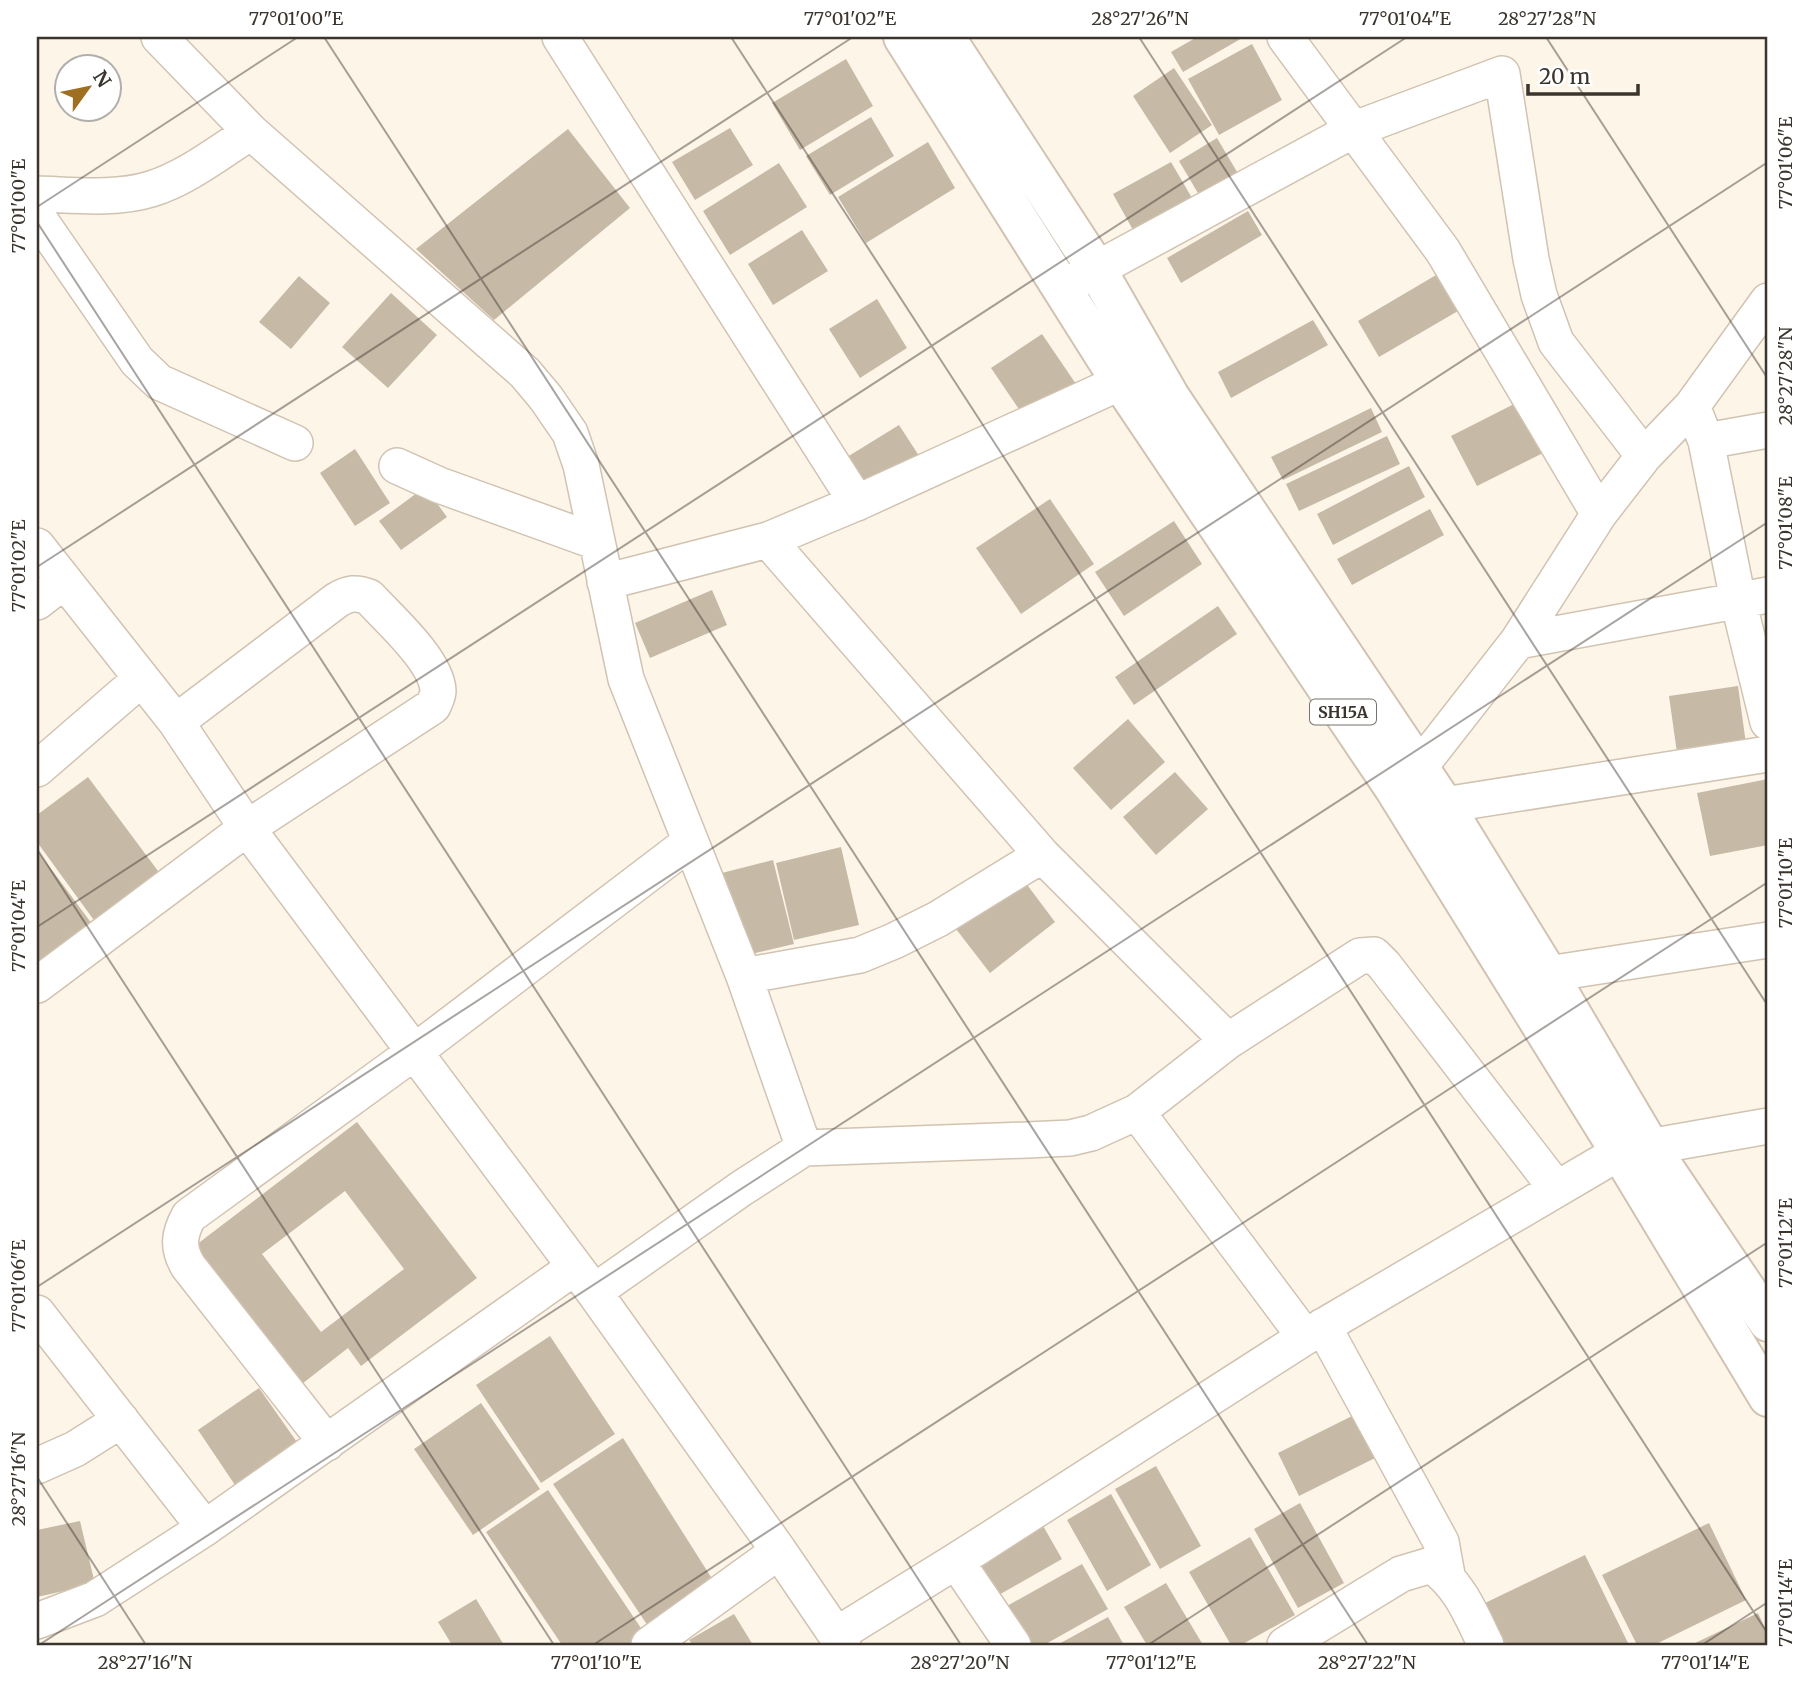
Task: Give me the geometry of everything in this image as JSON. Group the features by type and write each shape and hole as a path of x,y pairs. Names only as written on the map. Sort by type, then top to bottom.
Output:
{"main road":[{"name":"SH15A","path":"903,37 1121,382 1406,778 1444,805 1548,974 1635,1149 1768,1397"},
{"name":"SH15A","path":"945,37 1097,270 1170,397 1635,1149 1768,1322"}],"street":[{"path":"161,37 251,132 525,373 570,433 580,465 625,679 744,975 804,1148"},
{"path":"560,37 857,503"},
{"path":"1285,37 1443,251 1600,514"},
{"path":"1061,288 1355,129 1502,74 1531,259 1539,295 1556,342 1644,456"},
{"path":"37,194 122,195 150,189 171,181 251,132"},
{"path":"37,215 137,361 159,382 295,443"},
{"path":"1406,778 1518,641 1600,514 1644,456 1692,407 1768,301"},
{"path":"605,582 768,540 857,503 1121,382"},
{"path":"1692,407 1706,441 1753,598 1768,722"},
{"path":"1706,441 1768,430"},
{"path":"397,466 439,485 597,542"},
{"path":"768,540 1042,855 1228,1041"},
{"path":"37,546 50,592 141,679 176,723 247,828 413,1053 585,1279 841,1640 956,1561 1314,1331 1556,1188 1635,1149 1768,1126"},
{"path":"37,985 247,828 433,706 439,694 436,678 424,658 369,597 358,593 348,594 176,723"},
{"path":"1518,641 1753,598"},
{"path":"37,769 141,679"},
{"path":"1444,805 1768,754"},
{"path":"327,1443 188,1266 180,1243 181,1230 189,1216 413,1053 690,843"},
{"path":"744,975 872,951 937,919 1042,855"},
{"path":"1548,974 1768,940"},
{"path":"37,1621 95,1599 205,1528 327,1443 585,1279 742,1188 804,1148 1070,1138 1091,1133 1137,1112 1228,1041 1360,956 1374,955 1556,1188"},
{"path":"1137,1112 1314,1331 1441,1542 1447,1576"},
{"path":"37,1313 205,1528"},
{"path":"37,1466 75,1449 121,1420"},
{"path":"649,1645 779,1551"},
{"path":"956,1561 1013,1645"},
{"path":"1285,1645 1401,1574 1431,1565 1447,1576 1463,1598 1486,1645"}],"building":[{"path":"1197,37 1244,37 1183,72 1171,52"},
{"path":"1252,44 1282,100 1219,135 1188,79"},
{"path":"846,59 873,106 800,150 772,103"},
{"path":"1174,68 1212,125 1170,153 1133,96"},
{"path":"871,117 894,156 830,195 806,156"},
{"path":"730,128 753,165 695,200 672,162"},
{"path":"568,129 630,208 494,320 416,249"},
{"path":"1217,138 1243,182 1205,205 1179,161"},
{"path":"928,142 955,188 866,243 838,197"},
{"path":"1171,162 1192,198 1133,230 1113,194"},
{"path":"779,163 807,207 730,255 703,211"},
{"path":"1248,211 1262,235 1181,283 1167,258"},
{"path":"802,230 828,271 773,305 748,264"},
{"path":"1448,268 1470,304 1379,357 1358,321"},
{"path":"299,276 330,303 291,349 259,322"},
{"path":"391,293 437,335 388,388 342,347"},
{"path":"877,299 907,348 860,378 829,329"},
{"path":"1313,320 1328,345 1231,398 1218,372"},
{"path":"1042,334 1076,384 1025,418 991,368"},
{"path":"1522,400 1547,451 1477,486 1451,436"},
{"path":"1371,408 1382,432 1283,480 1271,457"},
{"path":"899,425 923,462 861,489 839,462"},
{"path":"1387,436 1400,464 1299,511 1286,484"},
{"path":"355,449 390,503 355,526 320,473"},
{"path":"1409,466 1425,497 1333,545 1317,514"},
{"path":"425,487 447,517 401,550 379,521"},
{"path":"1050,499 1094,564 1021,614 976,548"},
{"path":"1430,509 1444,535 1352,585 1337,559"},
{"path":"1174,521 1202,564 1124,616 1095,572"},
{"path":"712,590 727,625 650,658 635,623"},
{"path":"1218,606 1237,634 1134,705 1115,677"},
{"path":"1738,686 1747,751 1678,760 1669,696"},
{"path":"1128,719 1165,762 1111,810 1073,768"},
{"path":"1175,772 1208,809 1156,855 1123,817"},
{"path":"88,777 161,875 96,923 37,842 37,815"},
{"path":"1768,779 1768,845 1710,856 1697,793"},
{"path":"841,847 859,925 794,940 776,863"},
{"path":"37,850 95,928 37,972"},
{"path":"773,860 794,944 739,957 718,874"},
{"path":"1022,878 1055,922 990,973 956,929"},
{"path":"357,1122 477,1278 361,1366 348,1348 298,1387 192,1248","holes":["345,1191 404,1269 321,1332 262,1254"]},
{"path":"550,1336 615,1434 541,1483 476,1385"},
{"path":"259,1388 299,1445 237,1488 198,1430"},
{"path":"481,1403 540,1489 473,1535 414,1449"},
{"path":"1362,1411 1383,1454 1299,1496 1278,1453"},
{"path":"623,1438 716,1585 650,1629 553,1484"},
{"path":"1156,1466 1201,1546 1160,1569 1115,1489"},
{"path":"548,1490 649,1640 641,1645 562,1645 486,1532"},
{"path":"1111,1494 1151,1565 1107,1591 1067,1520"},
{"path":"1300,1503 1344,1583 1298,1608 1254,1529"},
{"path":"1038,1517 1062,1559 997,1596 973,1554"},
{"path":"80,1521 95,1584 37,1597 37,1530"},
{"path":"1709,1523 1746,1600 1654,1645 1637,1645 1602,1575"},
{"path":"1250,1537 1295,1615 1241,1645 1231,1645 1189,1572"},
{"path":"1585,1555 1629,1645 1503,1645 1483,1604"},
{"path":"1082,1564 1108,1609 1044,1645 1029,1645 1007,1606"},
{"path":"1166,1583 1203,1645 1147,1645 1124,1607"},
{"path":"476,1599 504,1645 452,1645 438,1622"},
{"path":"1758,1613 1768,1634 1768,1645 1691,1645"},
{"path":"734,1614 753,1645 693,1645 689,1640"},
{"path":"1108,1617 1124,1645 1057,1645"}]}
